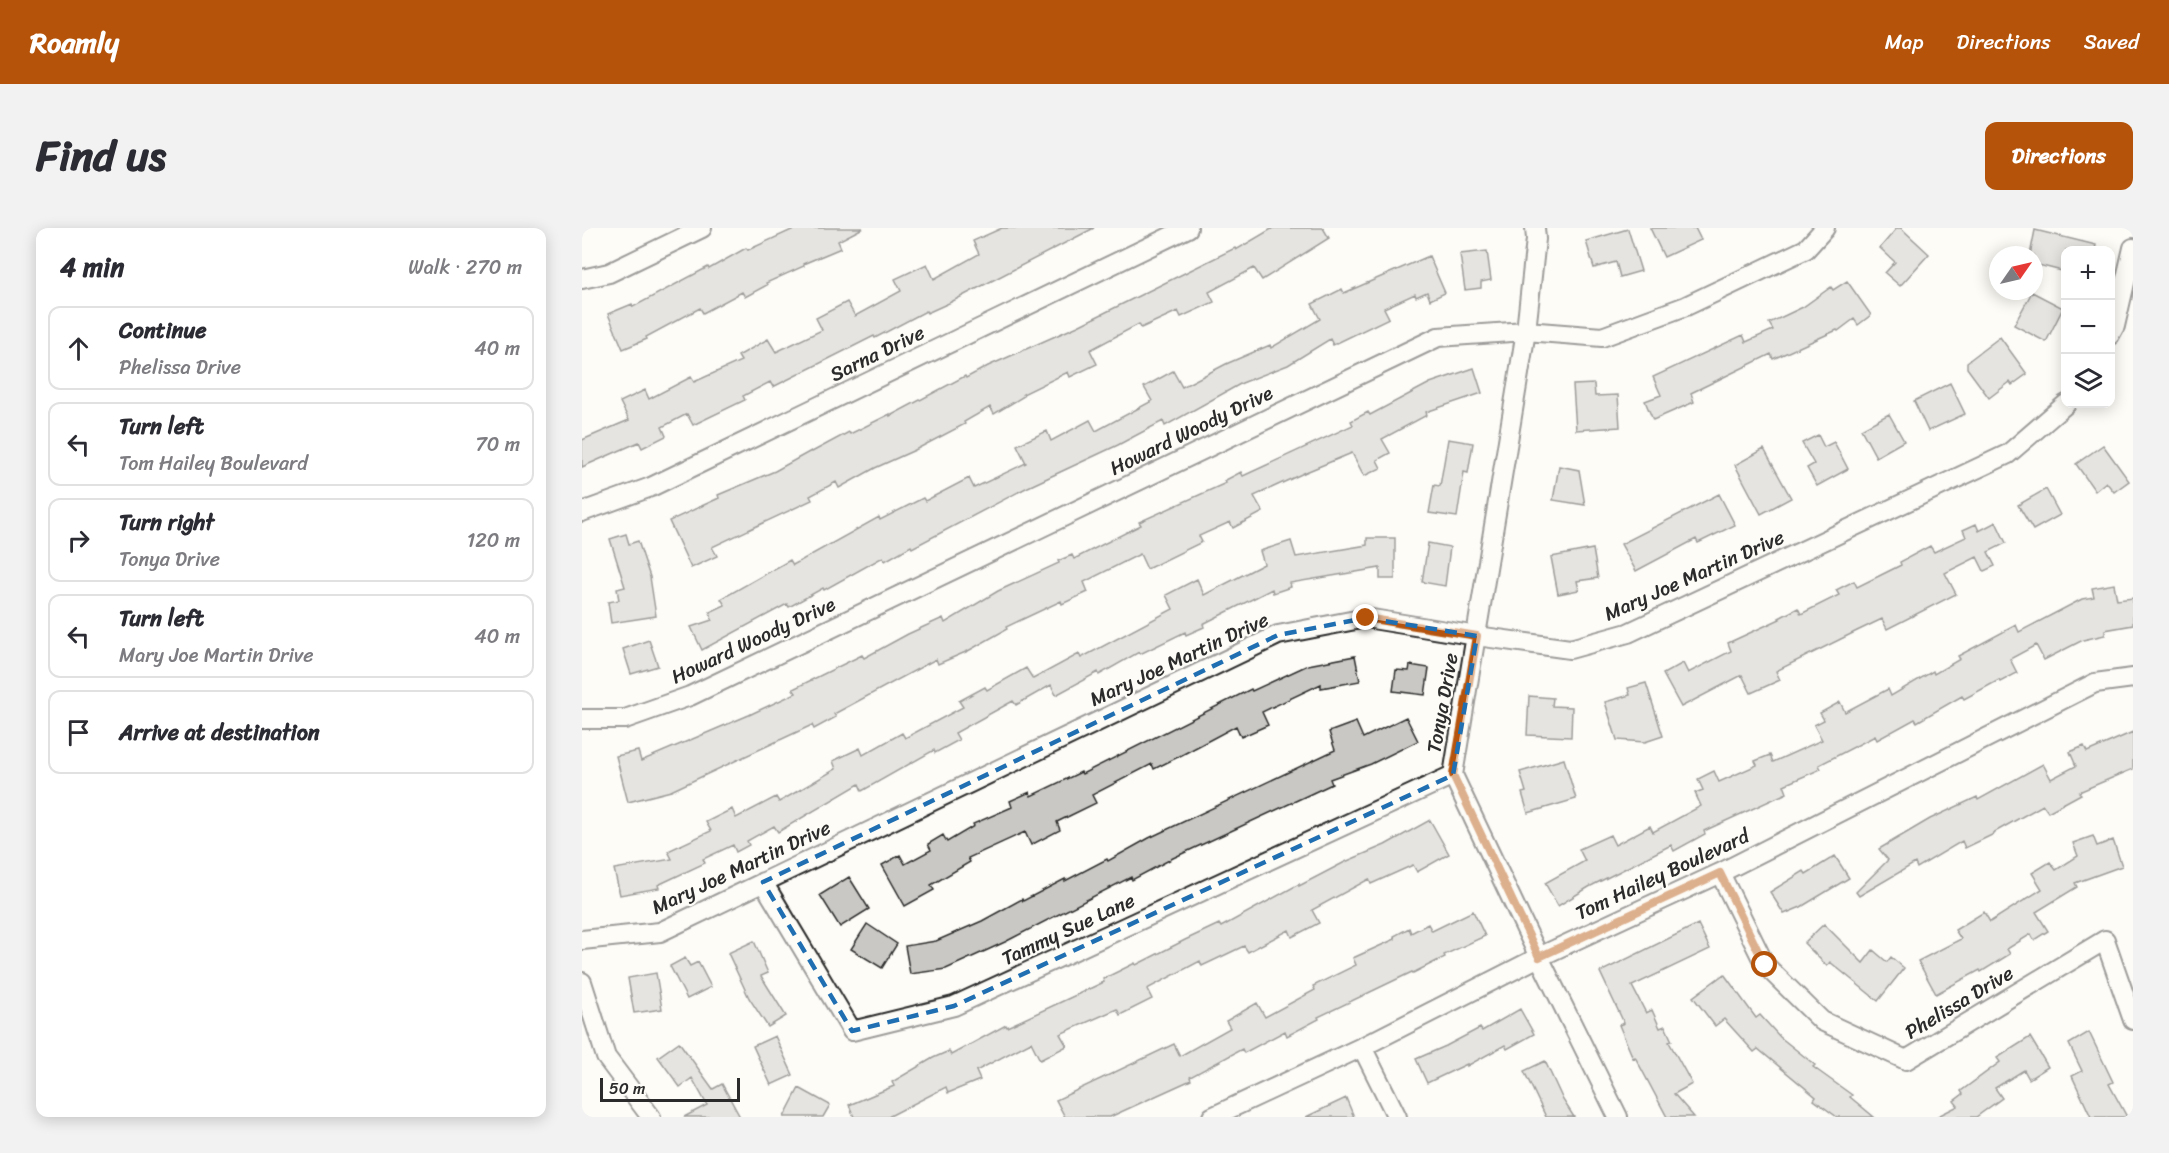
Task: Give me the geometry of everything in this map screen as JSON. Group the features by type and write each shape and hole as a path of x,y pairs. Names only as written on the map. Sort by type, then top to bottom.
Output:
{"street":[{"path":"582,279 609,273 702,228"},
{"name":"Sarna Drive","path":"582,512 651,487 1188,228"},
{"name":"Tonya Drive","path":"1535,228 1536,238 1526,331 1453,775 1618,1117"},
{"name":"Howard Woody Drive","path":"582,719 625,719 690,696 1438,337 1526,331 1602,337 1686,306 1806,249 1825,228"},
{"path":"2115,326 2133,248"},
{"name":"Mary Joe Martin Drive","path":"582,940 660,932 1278,635 1366,618 1570,649 1628,633 2008,454 2061,408"},
{"name":"Tom Hailey Boulevard","path":"1212,1117 1362,1047 1539,957 1720,873 2095,683 2133,678"},
{"name":"Tammy Sue Lane","path":"763,882 852,1031 954,1006 1453,775"},
{"name":"Phelissa Drive","path":"1720,873 1765,965 1822,1021 1906,1060 2105,940 2133,1020"},
{"path":"582,982 606,1057 651,1117"},
{"path":"1362,1047 1397,1117"}],"highlighted area":[{"path":"1366,618 1477,636 1453,775 954,1006 852,1031 763,882 1278,635"}],"building":[{"path":"796,228 863,228 838,241 841,248 803,264 804,266 766,283 767,285 745,297 742,292 703,313 700,308 646,337 647,339 623,349 608,314 632,304 633,307 746,248 748,250"},
{"path":"1002,228 1094,228 949,303 927,313 926,311 773,387 770,382 743,396 745,400 693,425 687,414 662,427 666,436 642,448 639,442 582,467 582,440 629,420 620,402 645,390 649,399 691,377 694,382 741,361 738,356 768,339 776,352 822,330 816,318 847,302 855,316 901,291 895,279 927,264 934,279 979,254 973,241"},
{"path":"1273,228 1323,228 1329,238 1262,280 1254,268 1209,292 1214,302 1181,317 1178,311 1141,328 1139,324 1090,350 1097,364 1070,377 1068,372 1023,394 1024,396 994,414 990,407 964,422 965,424 839,488 836,482 810,496 812,500 712,547 717,556 691,568 669,521 719,498 718,495 775,471 849,432 850,434 890,414 890,416 965,376 966,378 1078,326 1235,248 1236,250"},
{"path":"1650,228 1695,228 1701,240 1664,257"},
{"path":"1897,228 1901,228 1929,254 1900,286 1885,273 1895,262 1880,248"},
{"path":"1628,229 1641,271 1620,277 1616,262 1594,268 1586,241"},
{"path":"2035,230 2096,245 2061,246 2061,271 2043,266 2043,246 2032,246"},
{"path":"1487,251 1491,280 1481,282 1481,288 1465,290 1460,254"},
{"path":"1429,256 1445,293 1430,300 1427,292 1416,297 1415,294 1384,308 1389,318 1333,345 1330,339 1288,365 1242,383 1165,426 1163,421 1026,488 912,548 911,546 885,561 883,557 824,590 823,588 789,607 787,604 702,650 691,627 712,620 710,612 725,605 721,599 790,560 793,565 879,517 880,520 923,498 925,501 969,478 974,488 1026,463 1017,445 1047,431 1051,441 1090,420 1096,431 1152,401 1144,387 1173,371 1182,387 1226,364 1270,345 1271,348 1320,319 1312,304 1342,289 1344,293"},
{"path":"1847,281 1871,315 1858,325 1854,319 1838,331 1773,359 1771,354 1691,393 1694,402 1653,420 1645,401 1661,395 1653,377 1743,335 1746,342 1773,330 1769,323 1803,307 1831,287 1833,290"},
{"path":"2043,298 2061,307 2061,312 2046,342 2014,325 2028,300 2043,300"},
{"path":"2000,337 2027,374 2012,385 2010,382 1989,398 1967,368 1967,362"},
{"path":"1474,368 1482,393 1426,412 1427,415 1382,439 1390,453 1377,460 1381,468 1364,476 1352,453 1306,472 1254,496 1263,512 1233,528 1230,522 1199,536 1202,542 1147,569 1140,554 1084,582 1088,592 1062,604 1061,601 1006,627 1007,629 968,651 938,664 936,659 834,714 836,717 814,729 812,725 671,791 628,802 616,756 638,751 641,761 749,715 796,693 793,689 862,655 864,658 943,618 945,623 998,591 1072,555 1074,559 1141,525 1139,522 1226,483 1224,481 1241,472 1243,476 1353,425 1351,421 1368,412 1370,415 1430,383"},
{"path":"1950,383 1965,414 1928,431 1914,401"},
{"path":"1594,384 1595,396 1618,395 1620,427 1576,430 1573,385"},
{"path":"1889,414 1904,441 1876,457 1861,429"},
{"path":"1818,435 1824,447 1834,442 1848,469 1817,486 1807,468 1814,464 1802,443"},
{"path":"1448,439 1473,443 1468,473 1464,472 1457,517 1429,513 1434,485 1440,486"},
{"path":"2103,445 2129,481 2114,492 2106,482 2095,491 2076,464"},
{"path":"1764,449 1791,498 1761,514 1735,465"},
{"path":"1559,466 1579,470 1585,505 1553,500"},
{"path":"2046,489 2060,515 2033,530 2018,505"},
{"path":"1719,494 1735,525 1698,543 1696,539 1636,571 1621,544"},
{"path":"1996,522 2006,543 1988,552 1995,566 1984,571 1977,557 1945,573 1956,594 1887,629 1882,619 1857,631 1776,671 1780,680 1751,693 1742,675 1681,707 1663,674 1683,663 1688,673 1731,651 1728,643 1798,608 1801,614 1839,595 1836,590 1854,581 1857,587 1901,565 1900,562 1930,546 1934,552 1966,537 1963,530 1976,524 1979,531"},
{"path":"626,534 629,544 638,541 650,577 656,616 611,623 608,602 619,600 617,589 625,587 610,539"},
{"path":"1367,538 1395,538 1395,579 1380,579 1380,568 1290,583 1291,587 1273,593 1272,589 1203,624 1204,627 1186,635 1185,632 1140,654 1139,652 1099,675 1098,672 1056,695 1051,685 1016,705 1013,701 955,733 959,740 935,753 934,750 862,791 859,784 778,832 774,826 747,841 749,845 736,852 733,845 703,859 705,863 658,885 659,888 620,895 614,869 672,859 668,851 711,831 706,822 732,809 736,818 776,797 779,802 836,769 833,761 860,748 863,755 902,733 905,738 963,707 959,701 985,687 987,690 1026,668 1033,679 1079,654 1081,658 1173,609 1166,595 1197,579 1204,595 1264,564 1260,551 1291,541 1296,557 1367,545"},
{"path":"1428,543 1450,547 1445,586 1422,582"},
{"path":"1593,549 1598,578 1577,581 1579,590 1558,594 1551,557"},
{"path":"2114,584 2117,600 2133,598 2133,625 2105,630 2105,635 2083,640 2044,660 2036,645 2010,659 2017,673 1964,699 1962,696 1917,722 1915,719 1877,740 1875,736 1819,765 1821,769 1784,785 1787,793 1704,831 1705,834 1674,851 1671,845 1589,887 1558,906 1545,883 1585,861 1579,849 1610,835 1615,845 1650,826 1653,832 1701,806 1695,793 1703,790 1698,779 1714,771 1719,782 1757,765 1755,761 1770,755 1773,762 1822,740 1814,725 1824,720 1820,713 1840,702 1845,712 1888,689 1891,696 1933,671 1934,674 1960,659 1958,656 2016,625 2019,632 2082,599 2094,597 2092,588"},
{"path":"649,640 658,666 631,674 623,649"},
{"path":"1355,656 1360,681 1321,688 1321,684 1262,712 1268,725 1241,737 1236,726 1154,769 1152,764 1092,795 1096,803 1057,822 1060,830 1031,845 1025,832 968,858 970,862 931,885 934,890 905,906 882,865 900,855 905,864 931,850 928,844 943,835 947,842 974,826 973,824 1012,807 1010,801 1030,792 1031,796 1081,772 1082,774 1251,689 1252,691 1308,665"},
{"path":"1410,665 1429,668 1425,695 1393,691 1396,670 1409,671"},
{"path":"1646,683 1663,736 1645,742 1617,740 1605,702 1630,695 1628,688"},
{"path":"1529,696 1553,698 1552,706 1572,707 1571,737 1527,735"},
{"path":"1406,717 1418,741 1371,764 1330,779 1332,784 1173,858 1132,880 1131,877 1005,942 946,969 910,974 905,946 936,941 982,921 1022,899 1023,901 1107,859 1108,861 1149,838 1335,750 1329,732 1356,722 1363,738"},
{"path":"2133,732 2133,769 2079,792 2081,794 2048,812 2043,805 1965,848 1962,841 1917,868 1915,863 1859,896 1856,892 1888,860 1879,849 1930,819 1977,797 1978,800 2043,764 2051,779 2076,766 2070,752 2084,746 2087,752"},
{"path":"1564,759 1576,799 1528,813 1522,793 1526,792 1520,772"},
{"path":"1430,820 1449,854 1417,872 1413,865 1371,884 1369,879 1312,910 1319,923 1292,937 1289,930 1248,952 1244,946 1202,966 1200,961 1147,989 1152,999 1120,1015 1117,1009 1060,1034 1067,1046 1040,1060 1031,1042 976,1071 980,1080 948,1093 946,1087 888,1117 854,1117 849,1105 894,1086 892,1082 933,1058 949,1051 951,1055 1006,1025 1007,1027 1104,982 1103,979 1135,963 1136,965 1219,924 1221,927 1299,884 1299,886 1345,862 1385,845"},
{"path":"2093,836 2097,846 2113,840 2122,866 2075,883 2077,887 2036,912 2048,931 2034,940 2031,934 2007,949 2010,954 1981,972 1980,970 1936,994 1918,961 1961,939 1955,930 1984,912 1990,922 2042,889 2032,873 2050,862 2056,870 2078,856 2073,843"},
{"path":"1835,856 1849,878 1801,907 1784,914 1770,892 1804,871 1806,874"},
{"path":"849,877 869,909 840,927 820,895"},
{"path":"1473,911 1485,936 1444,955 1445,957 1413,973 1318,1017 1319,1019 1287,1036 1285,1031 1244,1053 1242,1049 1190,1077 1191,1080 1110,1117 1065,1117 1056,1100 1174,1044 1180,1056 1230,1028 1226,1021 1257,1003 1265,1017 1315,990 1313,986 1356,965 1353,958 1395,939 1394,936 1409,928 1411,933 1428,924 1432,931"},
{"path":"867,924 897,944 882,968 851,949"},
{"path":"1698,924 1710,949 1632,986 1646,1013 1652,1010 1660,1028 1665,1026 1672,1041 1669,1042 1692,1084 1674,1094 1694,1117 1667,1117 1635,1057 1633,1058 1619,1025 1624,1023 1600,972"},
{"path":"1824,924 1863,963 1873,950 1887,962 1891,957 1904,968 1878,1001 1830,962 1827,966 1804,943"},
{"path":"754,941 768,973 761,976 786,1016 768,1027 749,998 728,953"},
{"path":"685,958 690,966 698,962 711,987 687,999 670,966"},
{"path":"656,973 662,1009 634,1013 628,978"},
{"path":"1724,974 1756,1018 1760,1015 1780,1037 1815,1065 1813,1067 1852,1095 1850,1097 1874,1117 1837,1117 1814,1100 1816,1097 1758,1049 1754,1052 1724,1019 1715,1026 1693,997"},
{"path":"1520,1009 1534,1034 1507,1049 1505,1045 1467,1066 1467,1064 1427,1083 1416,1059 1480,1028 1482,1031"},
{"path":"2089,1032 2113,1082 2109,1084 2127,1117 2091,1117 2072,1076 2082,1071 2069,1044"},
{"path":"775,1036 793,1075 771,1085 753,1046"},
{"path":"2030,1037 2048,1067 2029,1079 2024,1070 1995,1088 2002,1098 1976,1117 1936,1117 1958,1106 1954,1101 1963,1094 1961,1091 2000,1062 1997,1058"},
{"path":"679,1042 713,1089 722,1084 740,1117 684,1117 707,1105 692,1078 680,1087 658,1057"},
{"path":"1545,1061 1563,1100 1574,1117 1546,1117 1524,1071"},
{"path":"799,1088 830,1105 823,1117 784,1117"},
{"path":"1346,1098 1354,1117 1306,1117"}],"route":[{"path":"1366,618 1477,636 1453,775 1539,957 1720,873 1765,965"}]}
